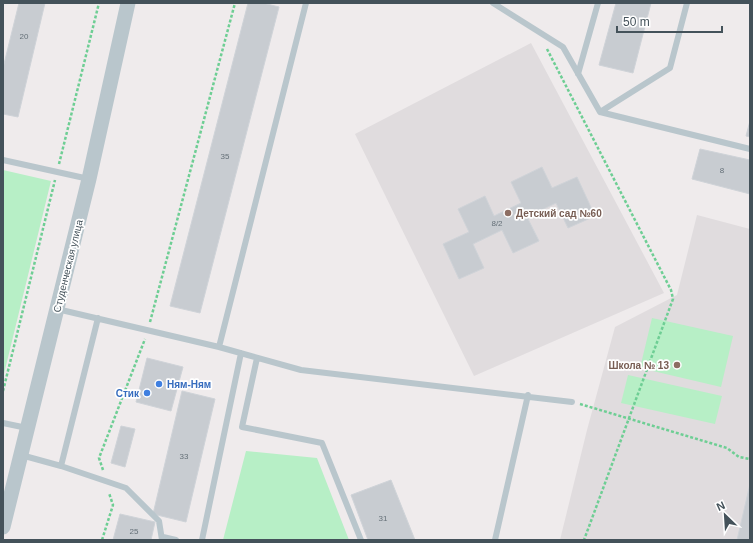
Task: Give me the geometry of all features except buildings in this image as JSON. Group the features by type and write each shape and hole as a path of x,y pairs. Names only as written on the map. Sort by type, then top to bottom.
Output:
{"street":[{"name":"Студенческая улица","path":"3,527 89,180 128,3"}],"lane":[{"path":"219,347 306,3"},
{"path":"493,3 563,47 600,112 750,149"},
{"path":"578,74 598,3"},
{"path":"600,112 670,68 687,3"},
{"path":"3,160 89,180"},
{"path":"57,309 219,347 301,370 481,392 528,395 572,402"},
{"path":"61,466 98,318"},
{"path":"202,540 241,353"},
{"path":"257,358 242,427 322,443 361,540"},
{"path":"494,540 528,395"},
{"path":"3,423 28,428"},
{"path":"21,455 61,466 126,488 159,521 163,539 176,540"}],"path":[{"path":"3,391 99,3"},
{"path":"102,540 112,505 99,458 148,330 235,3"},
{"path":"537,31 671,290 673,299 584,540"},
{"path":"572,402 727,448 739,456 750,459"}],"shaded area":[{"name":"Детский сад №60","path":"531,43 664,293 474,376 355,134"},
{"name":"Школа № 13","path":"697,215 750,229 750,540 560,540 587,430 615,327 677,295"}],"green space":[{"path":"3,170 51,181 3,378"},
{"path":"652,318 733,336 721,387 640,368"},
{"path":"628,375 722,396 715,424 621,403"},
{"path":"246,451 317,458 349,540 223,540"}],"place":[{"name":"Детский сад №60","path":"508,213"},
{"name":"Школа № 13","path":"677,365"},
{"name":"Ням-Ням","path":"159,384"},
{"name":"Стик","path":"147,393"}]}
